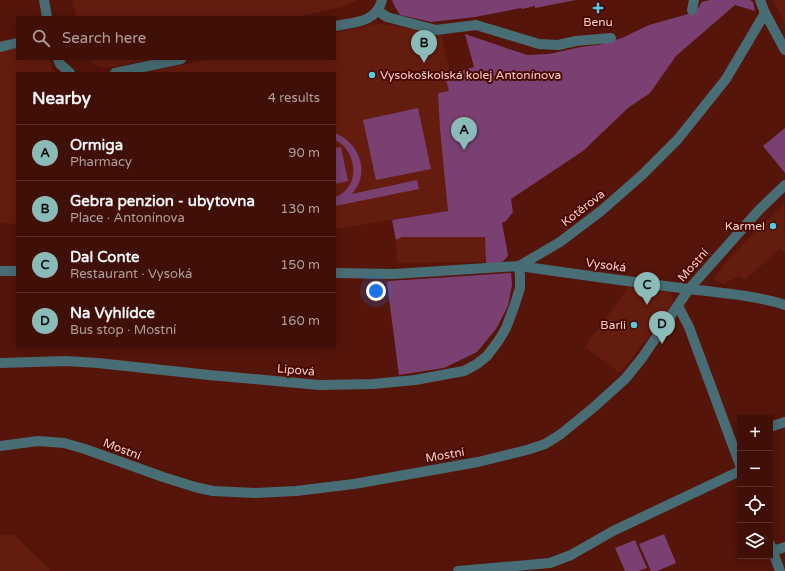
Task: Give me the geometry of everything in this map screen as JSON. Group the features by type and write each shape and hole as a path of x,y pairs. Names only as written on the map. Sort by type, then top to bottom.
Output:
{"street":[{"path":"44,0 47,16"},
{"path":"336,26 373,16 378,11 382,0"},
{"path":"760,0 765,13 785,50"},
{"path":"378,11 387,17 436,30 476,25 539,44 558,45 576,41 611,38"},
{"name":"Kotěrova","path":"336,274 394,274 519,266 560,242 601,211 642,175 678,139 726,79 765,13"},
{"path":"0,47 16,43"},
{"path":"58,60 60,64 69,72"},
{"path":"120,72 176,60"},
{"name":"Mostní","path":"0,446 38,441 64,443 85,449 163,478 194,487 213,490 255,492 296,491 354,484 478,462 527,450 545,444 561,434 625,379 642,358 689,289 759,210 785,185"},
{"name":"Vysoká","path":"519,266 742,295 771,300 785,305"},
{"name":"Lipová","path":"0,363 66,361 98,363 319,385 373,384 415,380 464,371 477,364 487,356 506,328 520,288 519,266"},
{"path":"0,271 16,271"},
{"path":"678,306 689,327 736,440 738,451"},
{"path":"773,426 785,422"},
{"path":"458,571 550,563 571,554 612,531 737,473"},
{"path":"773,548 785,547"},
{"path":"773,553 780,571"}],"shaded area":[{"path":"72,0 357,0 342,7 301,16 76,16"},
{"path":"392,0 576,0 535,8 535,6 475,17 431,22 400,15"},
{"path":"710,0 750,0 753,2 755,11 735,5 676,56 650,93 628,108 583,151 511,199 513,212 506,221 502,223 508,255 502,262 486,263 485,237 402,237 396,240 392,220 448,211 438,93 449,91 445,77 450,72 451,74 474,67 465,34 527,55 549,54 581,47 599,45 622,38 649,25 695,12 702,2"},
{"path":"773,0 785,0 785,25"},
{"path":"375,24 391,25 441,34 450,72 445,77 449,91 440,129 448,211 336,229 336,72 147,72 207,60 336,60 336,33"},
{"path":"16,47 16,60 50,60 52,69 56,72 16,72 16,224 0,223 0,50"},
{"path":"90,60 146,60 108,68 98,66"},
{"path":"418,108 431,169 376,180 363,120"},
{"path":"785,128 785,173 763,146"},
{"path":"336,134 347,140 352,146 361,165 360,180 352,194 417,180 419,189 336,206 336,196 349,186 352,178 352,160 343,145 336,141"},
{"path":"341,147 348,181 336,184 336,148"},
{"name":"Karmel","path":"784,204 785,254 781,248 745,280 739,276 724,284 713,280 729,258"},
{"path":"402,237 485,237 486,262 397,263 396,240"},
{"path":"511,273 512,285 508,306 496,329 477,352 444,368 399,375 387,283 389,281"},
{"name":"Barli","path":"629,286 672,293 673,301 670,310 620,373 585,347"},
{"path":"13,534 50,571 0,571 0,535"},
{"path":"664,534 676,563 657,571 651,571 639,544"},
{"path":"635,540 647,568 639,571 625,571 615,548"}],"place":[{"name":"Benu","path":"598,8"},
{"name":"Gebra penzion - ubytovna","path":"424,63"},
{"name":"Vysokoškolská kolej Antonínova","path":"372,75"},
{"name":"Ormiga","path":"464,150"},
{"name":"Karmel","path":"773,226"},
{"name":"Dal Conte","path":"647,305"},
{"name":"Barli","path":"634,325"},
{"name":"Na Vyhlídce","path":"662,344"}]}
